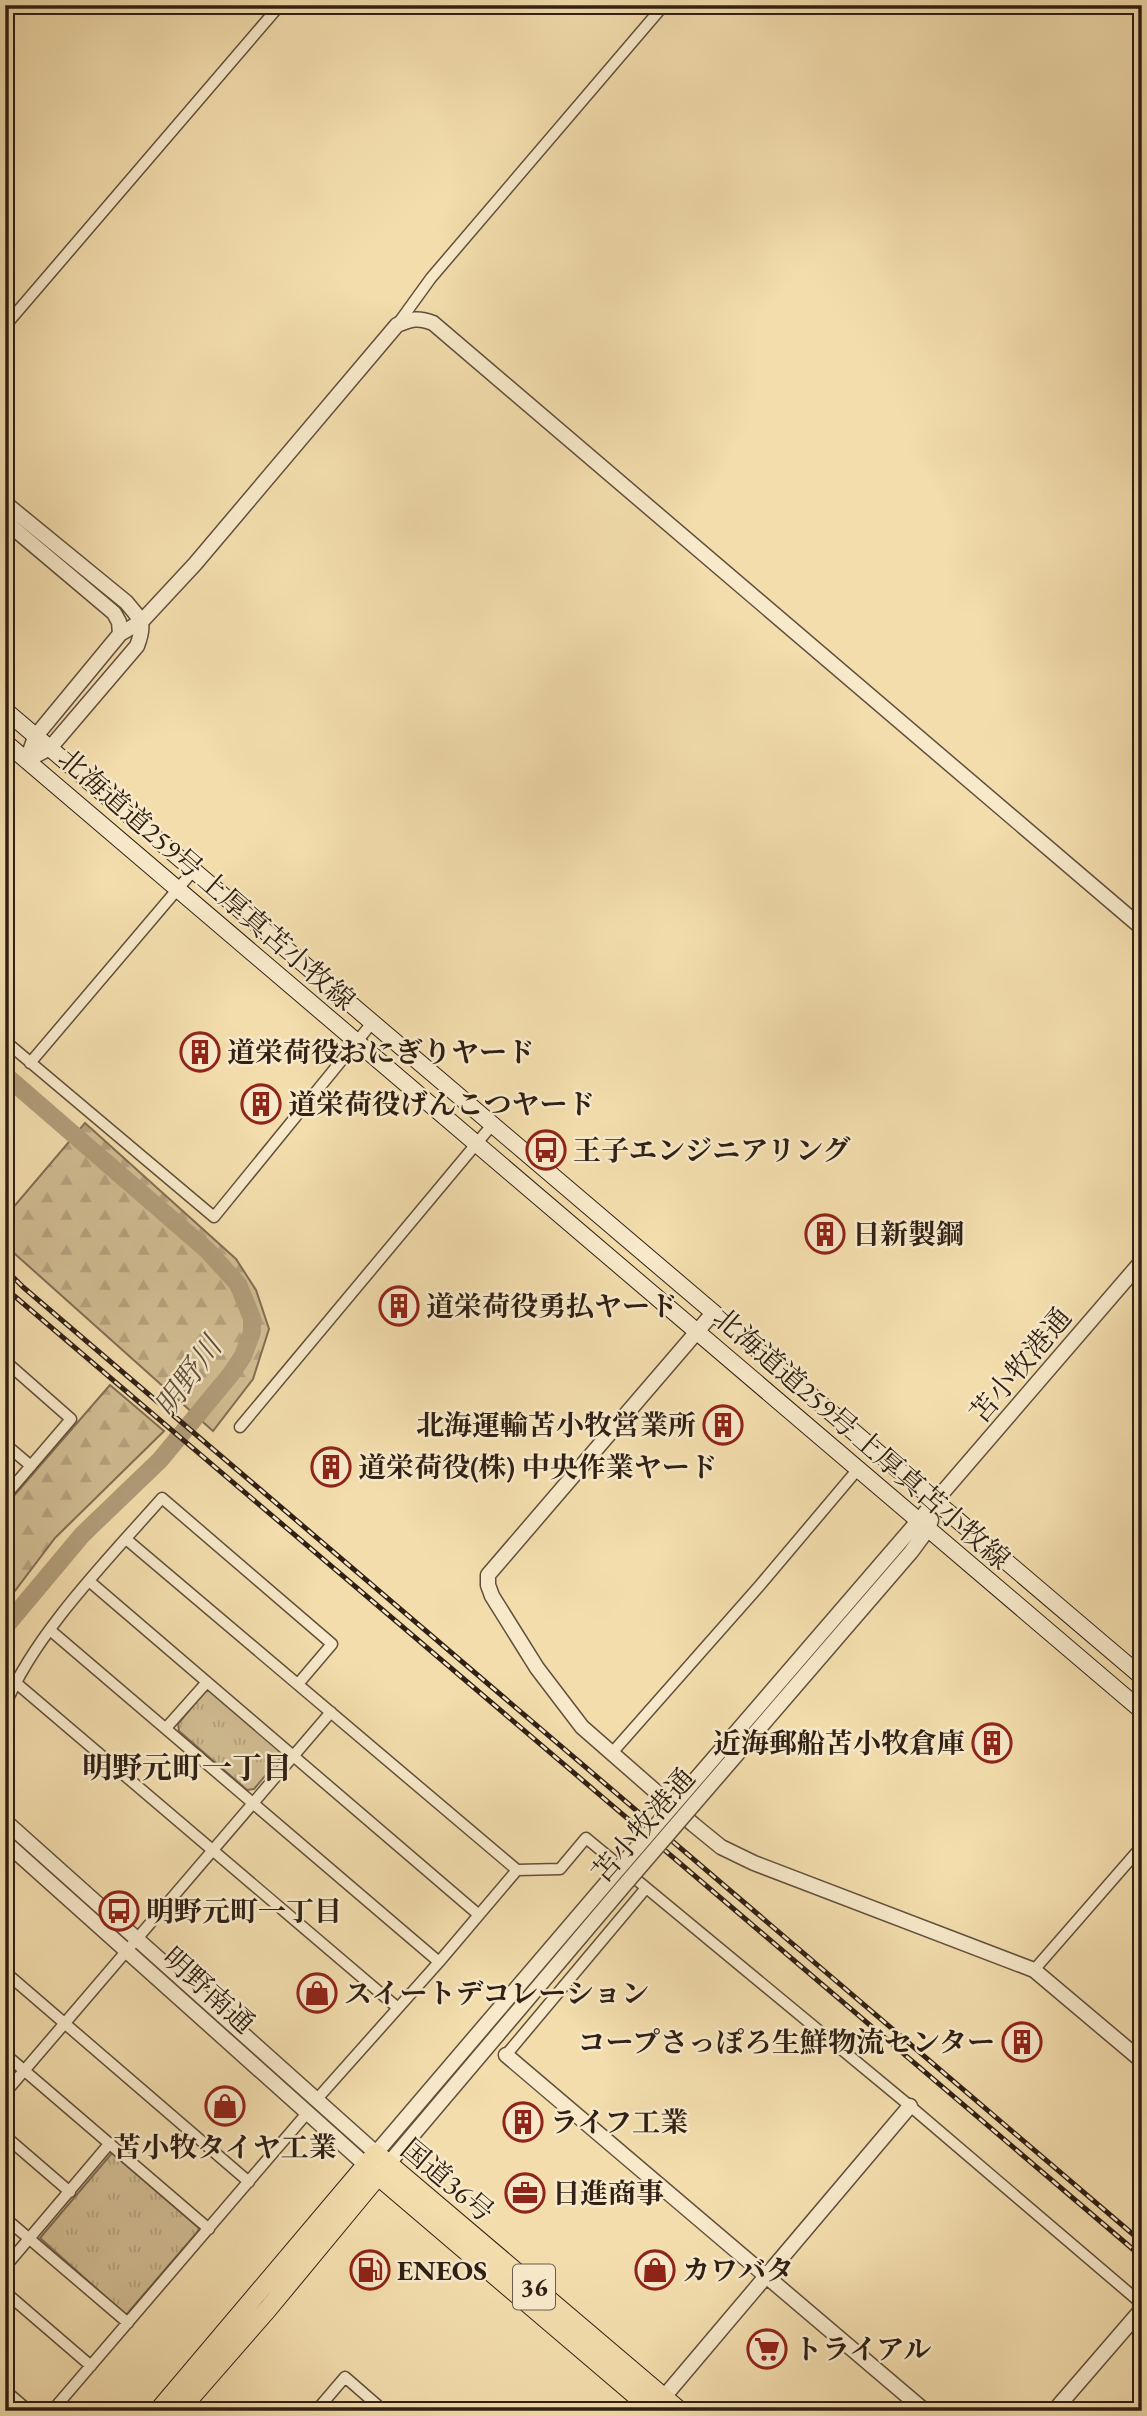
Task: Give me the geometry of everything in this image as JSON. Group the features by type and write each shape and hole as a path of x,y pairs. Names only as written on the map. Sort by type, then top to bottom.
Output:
{"highway":[{"name":"国道36号","path":"377,2164 656,2407 680,2411"},
{"name":"国道36号","path":"158,2411 377,2164"},
{"name":"国道36号","path":"178,2411 276,2299 377,2164"}],"main road":[{"name":"北海道道259号 上厚真苫小牧線","path":"6,713 1142,1677"},
{"name":"北海道道259号 上厚真苫小牧線","path":"5,742 1142,1711"}],"street":[{"path":"5,326 279,5"},
{"path":"27,760 35,737 120,634 142,621 204,554 397,325 431,278 664,5"},
{"path":"397,325 415,318 433,323 1142,928"},
{"path":"5,503 126,602 142,621 142,632 137,646 50,748 27,760"},
{"path":"5,521 114,613 119,622 120,634"},
{"path":"30,1063 192,871"},
{"path":"5,1041 214,1217 372,1023"},
{"path":"240,1427 492,1125"},
{"name":"苫小牧港通","path":"377,2164 923,1524 936,1502 1142,1261"},
{"path":"713,1313 488,1575 492,1596 537,1668 582,1727 721,1847 754,1863 1034,1970 1142,2062"},
{"path":"5,1361 71,1419 5,1496"},
{"path":"5,1444 31,1466"},
{"path":"611,1754 858,1469"},
{"path":"5,1706 15,1682 50,1630 162,1498 332,1644 298,1684"},
{"path":"126,1539 517,1870 560,1869 586,1838 910,2106 1142,2304"},
{"path":"89,1581 479,1915"},
{"path":"50,1630 439,1962"},
{"path":"15,1682 398,2008"},
{"path":"166,1728 207,1682"},
{"path":"5,2092 331,1713"},
{"name":"明野南通","path":"5,1821 243,2054 308,2112 377,2164"},
{"name":"明野南通","path":"5,1842 253,2043 317,2099 377,2164"},
{"path":"1034,1970 1142,1846"},
{"path":"317,2099 517,1870"},
{"path":"646,1888 506,2055 925,2411"},
{"path":"5,1972 250,2182"},
{"path":"243,2054 253,2043"},
{"path":"5,2054 209,2228"},
{"path":"656,2407 910,2106"},
{"path":"52,2411 308,2112"},
{"path":"5,2136 70,2192"},
{"path":"5,2267 110,2143"},
{"path":"5,2218 128,2323"},
{"path":"5,2292 91,2366"},
{"path":"1054,2411 1142,2309"},
{"path":"316,2411 345,2377 384,2411"},
{"path":"5,2393 26,2411"}],"green space":[{"path":"85,1123 236,1259 256,1290 269,1329 253,1379 213,1431 5,1245 5,1217"},
{"path":"110,1385 164,1431 55,1538 5,1604 5,1506"},
{"path":"205,1691 211,1691 279,1750 281,1757 254,1789 247,1790 179,1731 178,1724"},
{"path":"112,2153 200,2229 126,2315 40,2238"}],"waterway":[{"name":"明野川","path":"5,1075 207,1250 238,1284 252,1318 252,1332 243,1356 231,1374 160,1460 82,1535 5,1627"}],"railway":[{"path":"5,1269 1142,2242"},
{"path":"5,1288 1142,2257"}],"place":[{"name":"道栄荷役おにぎりヤード","path":"200,1052"},
{"name":"道栄荷役げんこつヤード","path":"261,1104"},
{"name":"王子エンジニアリング","path":"546,1150"},
{"name":"日新製鋼","path":"825,1234"},
{"name":"道栄荷役勇払ヤード","path":"399,1306"},
{"name":"北海運輸苫小牧営業所","path":"723,1425"},
{"name":"道栄荷役(株) 中央作業ヤード","path":"331,1467"},
{"name":"近海郵船苫小牧倉庫","path":"992,1743"},
{"name":"明野元町一丁目","path":"119,1911"},
{"name":"スイートデコレーション","path":"317,1993"},
{"name":"コープさっぽろ生鮮物流センター","path":"1022,2042"},
{"name":"苫小牧タイヤ工業","path":"225,2106"},
{"name":"ライフ工業","path":"523,2122"},
{"name":"日進商事","path":"525,2193"},
{"name":"ENEOS","path":"370,2270"},
{"name":"カワバタ","path":"655,2270"},
{"name":"トライアル","path":"767,2349"}],"district":[{"name":"明野元町一丁目","path":"187,1768"}]}
